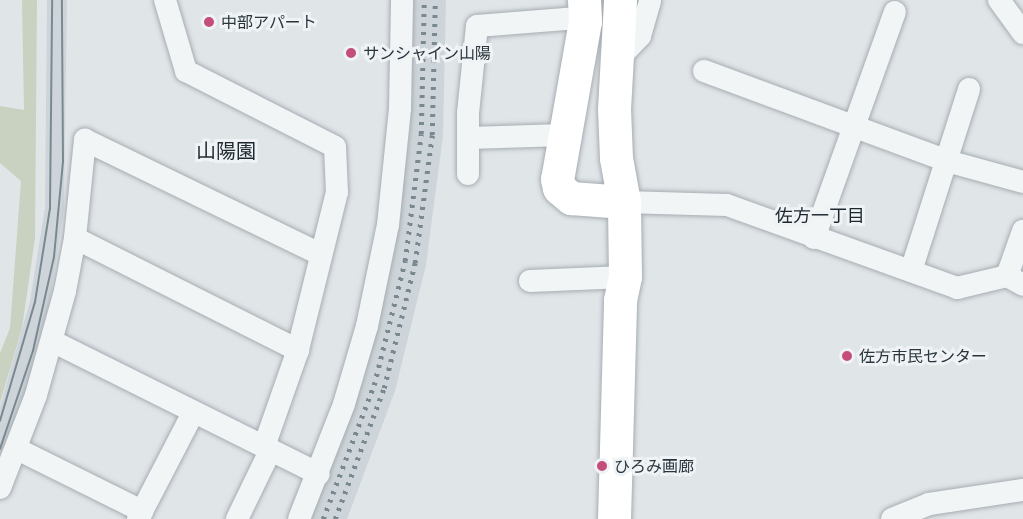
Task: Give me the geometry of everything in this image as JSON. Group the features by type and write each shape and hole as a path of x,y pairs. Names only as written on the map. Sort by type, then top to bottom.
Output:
{"street":[{"path":"165,0 186,70 335,147 337,192 298,350 266,441 270,451 237,519"},
{"path":"299,519 319,474 367,326 388,225 400,108 402,0"},
{"path":"614,519 620,284 615,201 615,62 619,0"},
{"path":"615,201 601,130 619,0"},
{"path":"615,62 640,36 650,0"},
{"path":"999,0 1023,33"},
{"path":"584,10 556,171 559,188 571,198 727,205 957,288 1015,281 1023,231"},
{"path":"468,174 468,113 477,26 578,18 584,10"},
{"path":"814,238 895,12"},
{"path":"704,71 947,161 1023,182"},
{"path":"910,272 969,89"},
{"path":"469,138 564,135"},
{"path":"0,488 17,449 52,341 75,238 85,140 320,254"},
{"path":"75,238 298,350"},
{"path":"530,281 620,284"},
{"path":"52,341 319,474"},
{"path":"17,449 140,515 194,413"},
{"path":"892,519 932,512 1023,490"}],"shaded area":[{"path":"47,0 67,0 64,209 49,305 24,399 0,461 0,407 30,301 45,208"},
{"path":"413,0 446,0 443,136 426,265 395,391 347,519 311,519 363,382 393,259 410,133"}],"green space":[{"path":"22,0 37,0 35,238 22,328 0,403 0,353 10,328 21,181 0,163 0,106 24,110"}],"tram line":[{"path":"0,421 35,302 50,208 52,0"},
{"path":"0,449 33,351 54,257 63,161 62,0"}],"railway":[{"path":"323,519 374,385 405,261 421,134 424,0"},
{"path":"335,519 384,388 415,263 432,135 435,0"}],"place":[{"name":"中部アパート","path":"209,22"},
{"name":"サンシャイン山陽","path":"351,53"},
{"name":"佐方市民センター","path":"847,356"},
{"name":"ひろみ画廊","path":"602,466"}],"district":[{"name":"山陽園","path":"226,151"},
{"name":"佐方一丁目","path":"820,216"}]}
